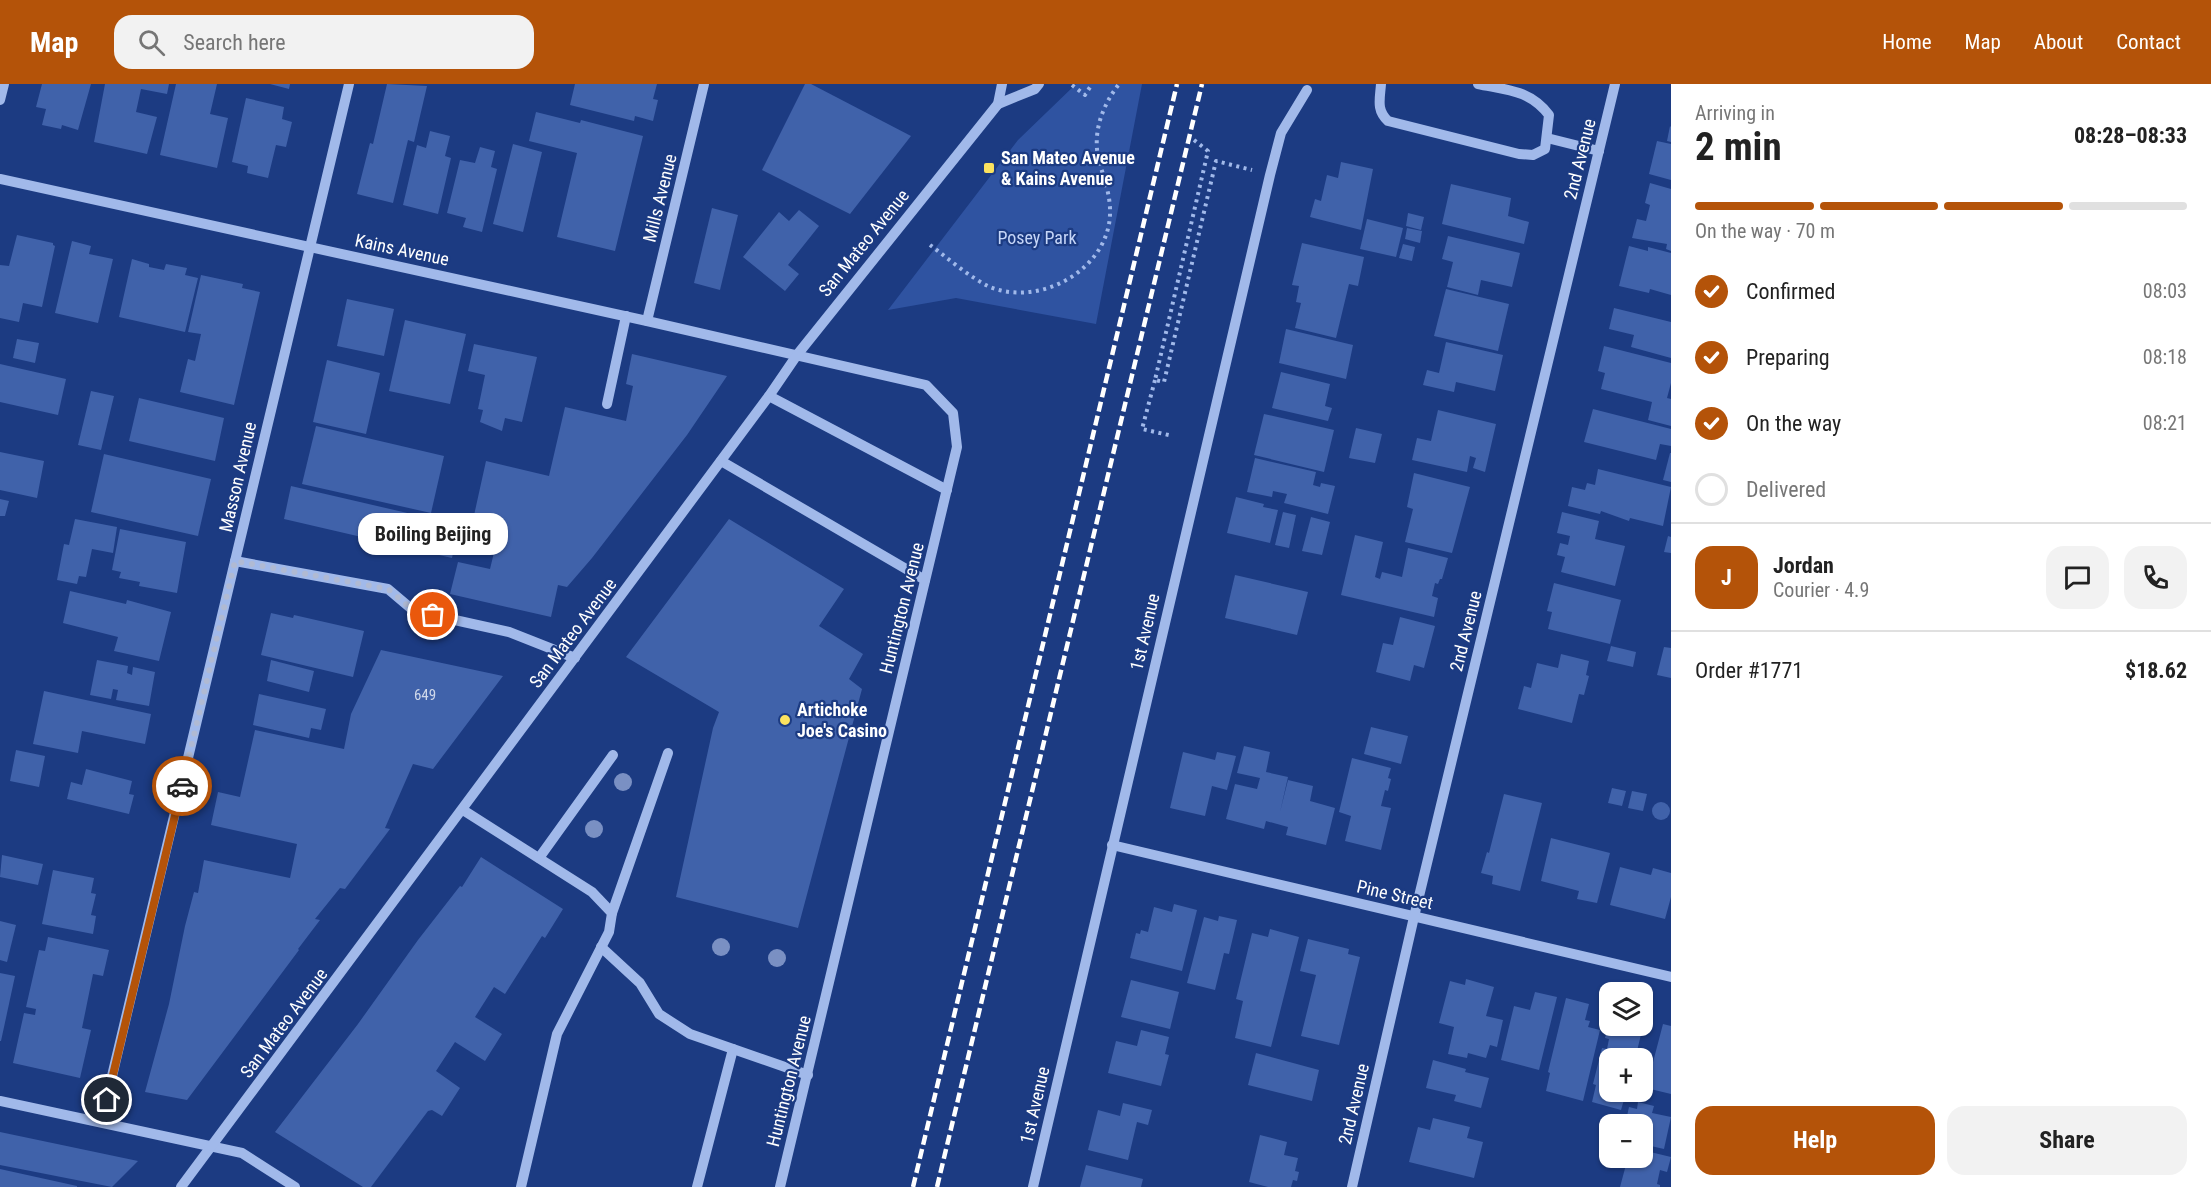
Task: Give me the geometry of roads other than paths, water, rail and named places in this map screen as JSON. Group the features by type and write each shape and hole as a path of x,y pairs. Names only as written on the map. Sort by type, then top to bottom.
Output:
{"street":[{"path":"0,100 4,84"},
{"name":"Masson Avenue","path":"101,1122 349,84"},
{"name":"Mills Avenue","path":"647,321 704,84"},
{"name":"San Mateo Avenue","path":"181,1187 770,396 797,355 998,104 1002,84"},
{"name":"San Mateo Avenue","path":"998,104 1035,89 1039,84"},
{"path":"1382,84 1380,114 1388,121 1519,154 1533,155 1545,149 1549,115 1539,102 1526,94 1478,84"},
{"name":"2nd Avenue","path":"1352,1187 1414,917 1615,84"},
{"name":"1st Avenue","path":"1033,1187 1270,175 1281,133 1307,90"},
{"path":"1547,138 1599,151"},
{"name":"Kains Avenue","path":"0,179 797,355"},
{"path":"607,404 626,316"},
{"name":"Huntington Avenue","path":"780,1187 957,447 953,413 926,385 797,355"},
{"path":"770,396 947,490"},
{"path":"721,461 926,580"},
{"path":"235,561 388,589 414,611 509,632 575,658"},
{"path":"521,1187 557,1034 609,932 612,913 668,753"},
{"path":"538,858 613,755"},
{"path":"463,810 592,892 612,913"},
{"name":"Pine Street","path":"1112,845 1671,977"},
{"path":"601,947 640,982 659,1014 690,1034 808,1075"},
{"path":"697,1187 733,1049"},
{"path":"0,1101 242,1153 295,1187"}],"railway":[{"path":"913,1187 1177,84"},
{"path":"937,1187 1202,84"}],"place":[{"name":"San Mateo Avenue & Kains Avenue","path":"989,168"},
{"name":"Boiling Beijing","path":"433,615"},
{"name":"Artichoke Joe's Casino","path":"785,720"}],"park label":[{"name":"Posey Park","path":"1037,238"}]}
